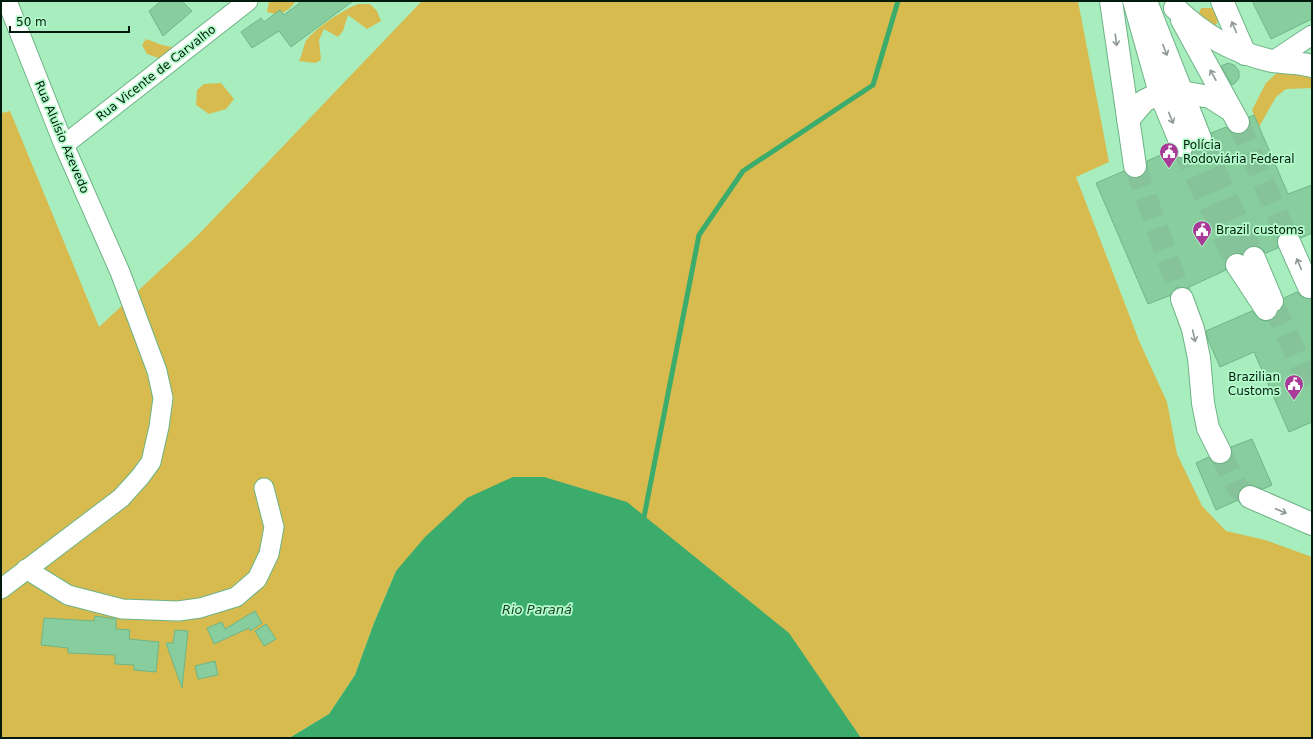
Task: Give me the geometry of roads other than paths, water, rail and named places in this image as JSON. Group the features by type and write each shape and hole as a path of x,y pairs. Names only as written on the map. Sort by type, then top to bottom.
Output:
{"main road":[{"path":"1111,1 1135,166"},
{"path":"1134,1 1160,93 1191,142 1182,92 1146,1"},
{"path":"1222,1 1245,54"},
{"path":"1128,120 1144,101 1160,93 1182,92 1210,97 1235,116 1174,5"},
{"path":"1174,5 1196,28 1212,38 1245,54 1273,61 1312,66"},
{"path":"1289,242 1309,287"},
{"path":"1245,262 1270,306"},
{"path":"1182,299 1193,329 1199,358 1203,403 1208,428 1220,452"},
{"path":"1250,496 1312,524"}],"street":[{"name":"Rua Aluísio Azevedo","path":"1,588 121,498 151,462 159,426 163,398 157,371 120,272 64,145 7,1"},
{"name":"Rua Vicente de Carvalho","path":"64,145 248,1"},
{"path":"1273,61 1312,35"},
{"path":"26,569 68,595 122,610 178,611 200,608 236,597 257,579 269,554 274,527 264,488"}],"water":[{"name":"Rio Paraná","path":"513,477 544,477 627,502 789,633 861,738 265,738 291,737 329,714 355,675 374,623 396,571 425,537 467,498"}],"waterway":[{"path":"643,522 699,235 743,171 873,85 898,1"}],"tunnel":[{"path":"1238,122 1289,242"},
{"path":"1200,138 1254,258"},
{"path":"1182,146 1237,265"},
{"path":"1135,166 1182,299"},
{"path":"1273,304 1312,389"},
{"path":"1220,452 1237,487 1250,497"}],"place":[{"name":"Polícia Rodoviária Federal","path":"1169,169"},
{"name":"Brazil customs","path":"1202,247"},
{"name":"Brazilian Customs","path":"1294,401"}]}
